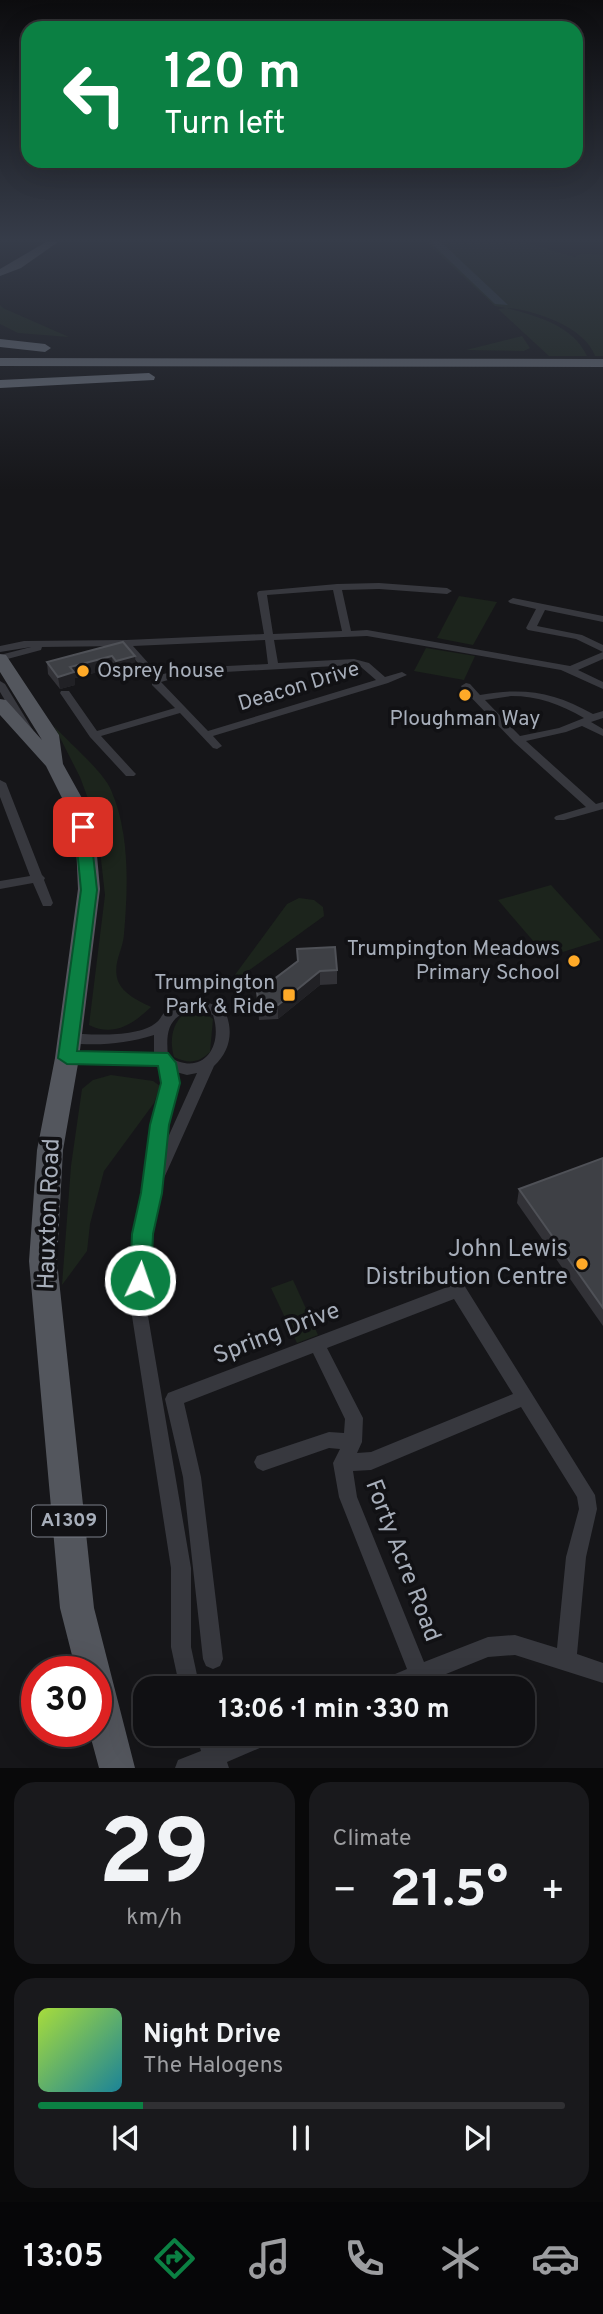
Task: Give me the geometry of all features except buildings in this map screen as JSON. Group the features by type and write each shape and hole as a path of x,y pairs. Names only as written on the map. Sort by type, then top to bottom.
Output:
{"highway":[{"path":"0,343 120,352 603,365"},
{"path":"0,364 490,362"},
{"path":"0,364 432,367 603,365"},
{"path":"0,384 432,367"}],"main road":[{"name":"A1309","path":"0,653 50,735 54,747 54,764"},
{"name":"A1309","path":"0,704 54,764"},
{"name":"Hauxton Road","path":"54,764 73,800 83,827 89,890 68,1048 50,1150 43,1261 77,1608 89,1656"},
{"path":"112,1747 117,1768"}],"street":[{"path":"337,587 347,633"},
{"path":"274,667 262,593 337,587 447,591"},
{"path":"513,601 603,620"},
{"path":"542,607 531,628 579,637 603,649"},
{"path":"0,653 59,644 367,633 572,669 603,687"},
{"path":"126,643 157,679 156,683 217,746"},
{"path":"572,669 603,655"},
{"path":"157,679 189,671 354,662 365,665 384,681"},
{"name":"Deacon Drive","path":"206,735 402,675"},
{"path":"0,684 37,748"},
{"path":"466,686 556,775 598,806"},
{"path":"478,698 510,691 555,698 594,718 603,733"},
{"path":"65,693 94,735 130,774"},
{"path":"94,735 180,710"},
{"path":"519,740 594,718"},
{"path":"1,790 47,903"},
{"path":"560,818 598,806"},
{"path":"0,885 39,878"},
{"path":"68,1048 96,1041 137,1037 161,1026 179,1008 204,1006 219,1012 223,1021 223,1039 218,1056 207,1067 152,1193"},
{"path":"161,1026 164,1061 171,1088 160,1125 152,1193 143,1234 140,1280 145,1357 181,1568 181,1647 187,1676"},
{"path":"68,1048 164,1061 181,1070 207,1067"},
{"name":"Spring Drive","path":"213,1659 192,1477 174,1399 458,1290 586,1495 588,1509 576,1557 566,1660"},
{"path":"263,1462 329,1440 353,1441 354,1418 317,1345"},
{"name":"Forty Acre Road","path":"342,1464 371,1461 525,1397"},
{"name":"Forty Acre Road","path":"353,1441 342,1464 348,1497 419,1674"},
{"path":"414,1676 488,1647 515,1646 603,1673"},
{"path":"186,1768 216,1762 246,1746"}],"shaded area":[{"path":"1,325 41,325 69,337 18,333"},
{"path":"515,325 556,325 581,345 587,356 549,356"},
{"path":"562,325 603,325 603,356 595,356 581,337"},
{"path":"522,336 530,348 524,351 466,350"},
{"path":"459,596 497,602 473,645 437,638"},
{"path":"426,648 475,656 464,680 414,671"},
{"path":"54,726 107,782 122,824 126,898 123,940 116,975 124,990 151,1007 129,1024 114,1029 106,1030 89,1025 105,895 97,823 80,777"},
{"path":"551,885 601,940 547,957 498,900"},
{"path":"299,898 314,900 323,907 324,916 226,987 287,904"},
{"path":"188,1011 202,1011 213,1019 210,1052 193,1061 174,1057 172,1044 175,1025"},
{"path":"111,1075 153,1081 160,1086 154,1103 104,1171 90,1224 87,1251 62,1285 71,1166 82,1089 93,1080"},
{"path":"293,1280 318,1335 297,1343 271,1288"}],"place":[{"name":"Osprey house","path":"83,671"},
{"name":"Ploughman Way","path":"465,695"},
{"name":"Trumpington Meadows Primary School","path":"574,961"},
{"name":"Trumpington Park & Ride","path":"289,995"},
{"name":"John Lewis Distribution Centre","path":"582,1264"}],"route":[{"path":"83,827 89,890 67,1058 161,1058 167,1063 171,1088 160,1125 152,1193 143,1234 140,1280"}]}
